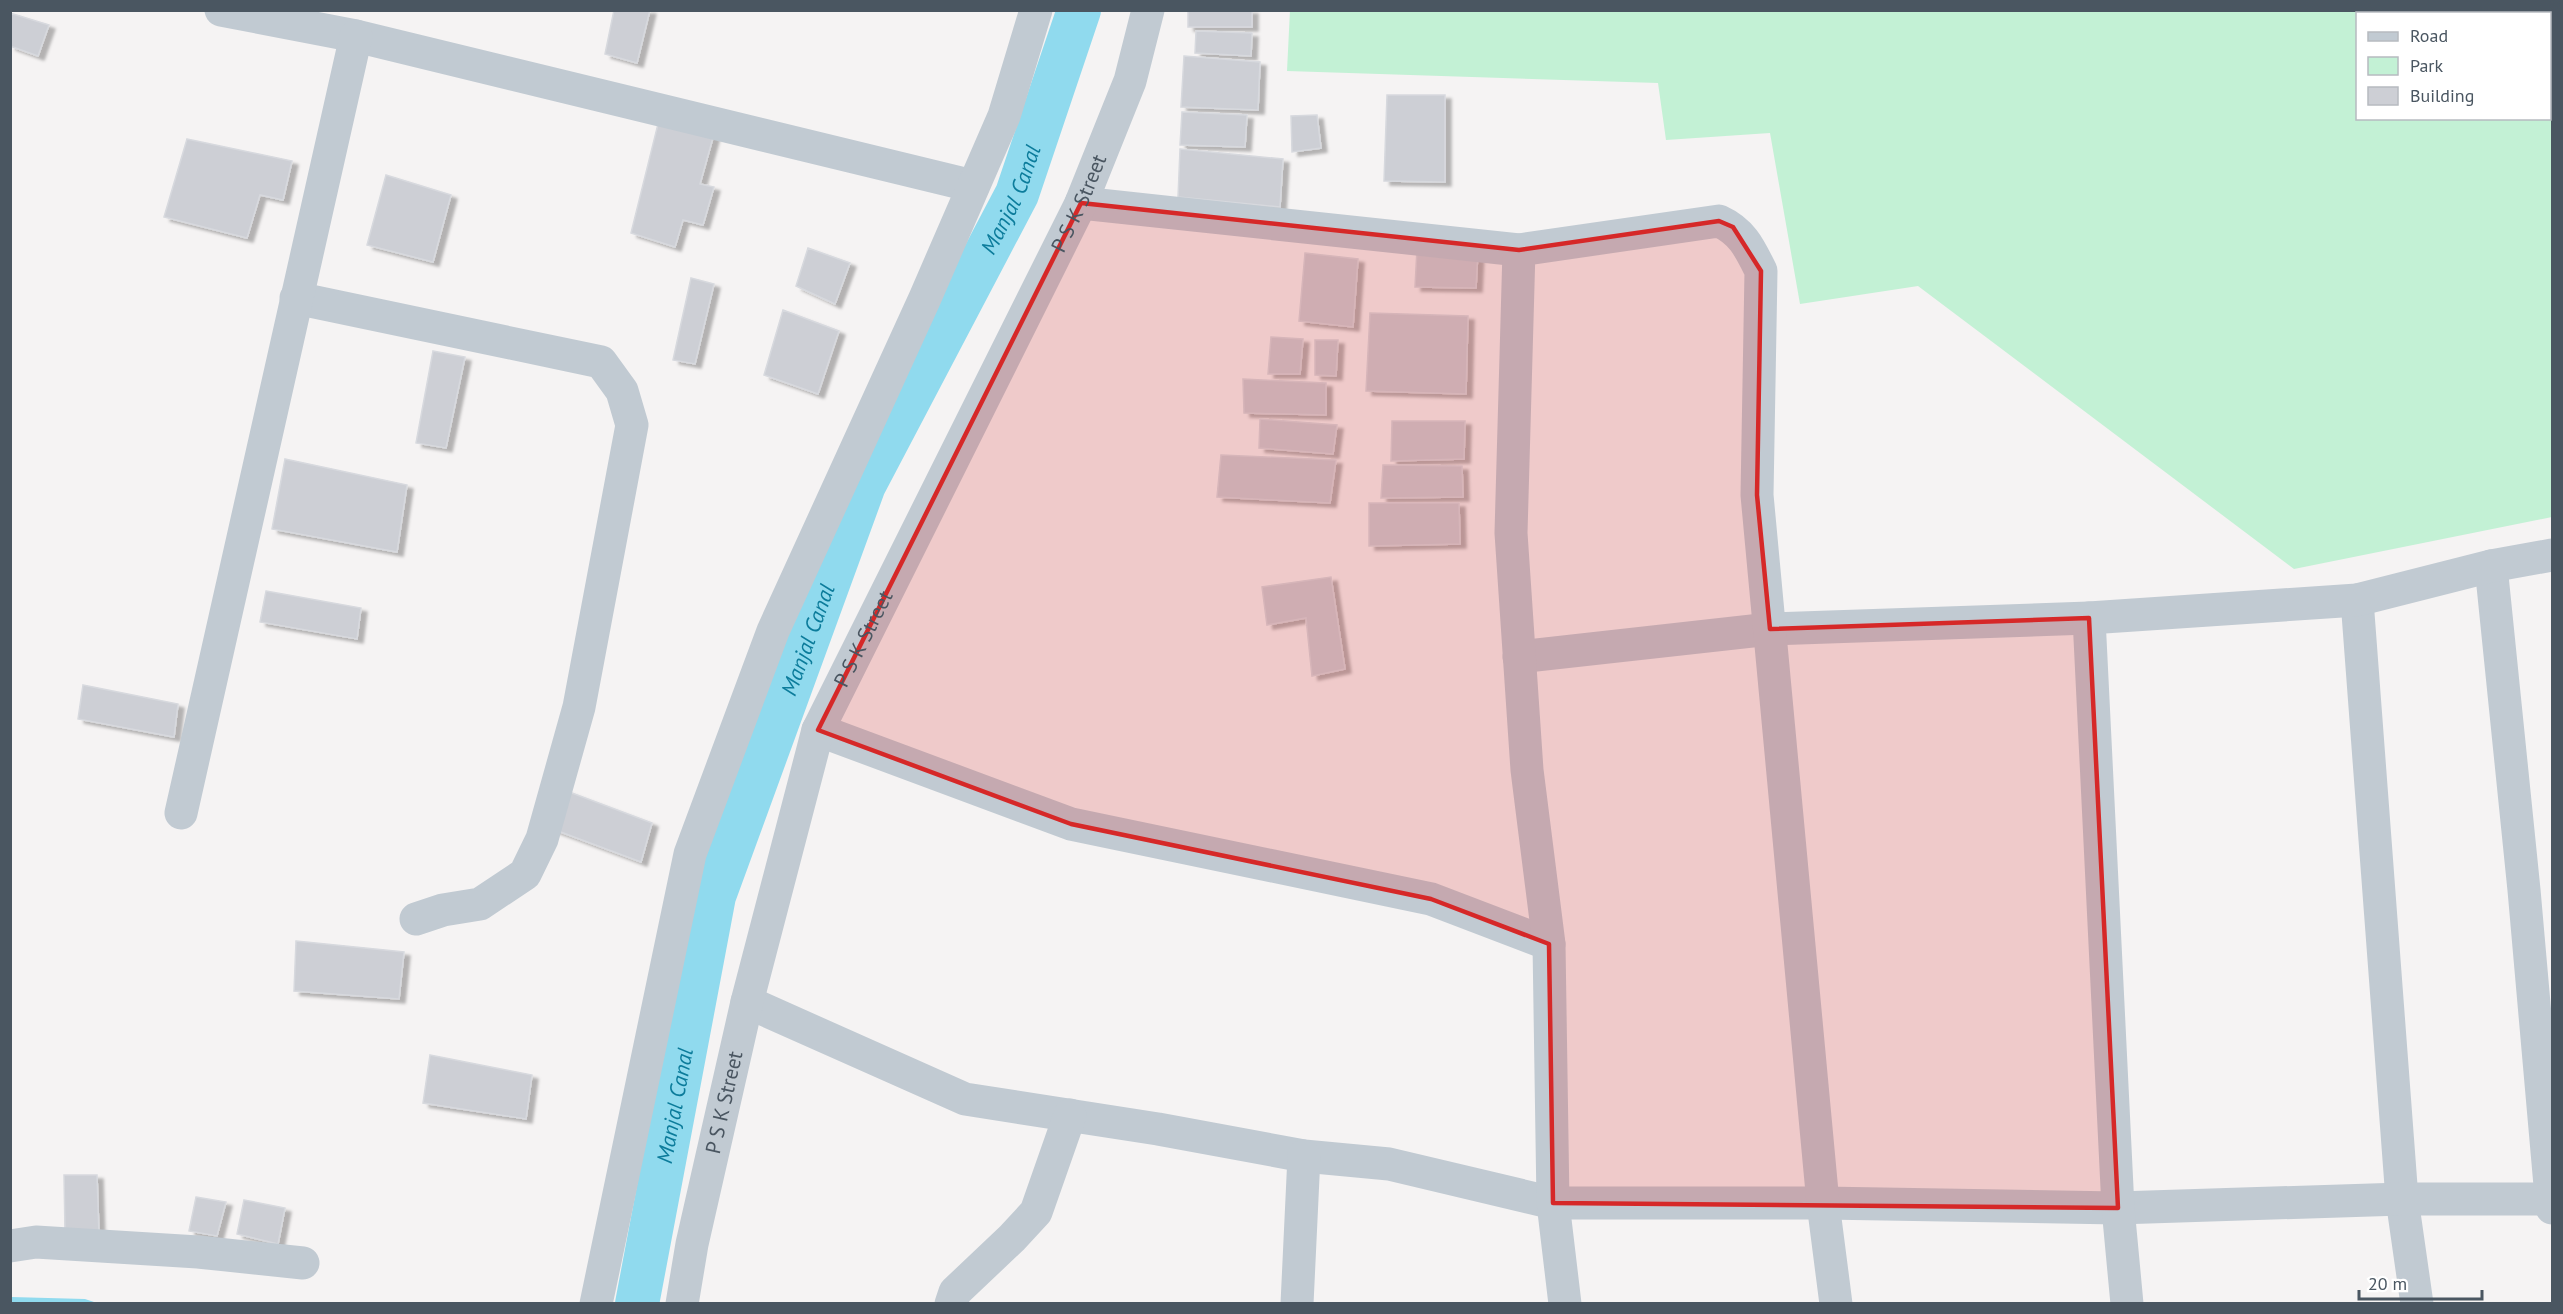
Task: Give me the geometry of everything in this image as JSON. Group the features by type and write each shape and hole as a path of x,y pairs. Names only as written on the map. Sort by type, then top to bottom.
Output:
{"street":[{"path":"220,10 356,36 973,186"},
{"path":"596,1304 690,854 773,631 1004,116 1036,10"},
{"name":"P S K Street","path":"682,1304 692,1244 747,1002 818,730 1081,203 1130,81 1148,10"},
{"path":"181,813 356,36"},
{"path":"1081,203 1519,250 1719,221 1733,228 1747,242 1761,271 1757,495 1822,1203 1836,1304"},
{"path":"1519,250 1511,533 1527,770 1549,944 1552,1203 1565,1304"},
{"path":"296,298 601,362 622,391 632,425 579,707 542,838 525,874 480,904 443,910 416,919"},
{"path":"1519,657 1770,629 2089,618 2357,600 2491,566 2553,555"},
{"path":"747,1002 965,1099 1158,1129 1304,1156 1389,1164 1552,1203 1822,1203 2118,1208 2402,1199 2552,1202 2524,890 2491,566"},
{"path":"2357,600 2402,1199 2417,1304"},
{"path":"2089,618 2118,1208 2127,1304"},
{"path":"818,730 1071,824 1431,899 1549,944"},
{"path":"951,1304 955,1292 1036,1212 1070,1115"},
{"path":"1297,1304 1304,1156"},
{"path":"10,1246 36,1242 187,1251 303,1263"}],"highlighted area":[{"path":"1081,203 1519,250 1719,221 1733,227 1761,271 1757,495 1770,629 2089,618 2118,1208 1553,1203 1549,944 1431,899 1071,824 818,730"}],"green space":[{"path":"1290,10 2552,11 2552,517 2294,569 1918,286 1800,304 1770,133 1666,140 1658,83 1287,71"}],"water":[{"path":"11,1297 85,1299 97,1303 11,1303"}],"building":[{"path":"614,10 650,10 637,63 605,54"},
{"path":"1188,10 1252,10 1252,27 1188,27"},
{"path":"10,13 49,25 38,56 10,46"},
{"path":"1196,31 1252,33 1251,56 1195,53"},
{"path":"1184,56 1260,62 1258,110 1181,107"},
{"path":"1387,95 1445,95 1445,182 1384,181"},
{"path":"1182,112 1247,115 1245,147 1180,145"},
{"path":"1317,115 1321,148 1292,152 1291,116"},
{"path":"659,120 714,134 700,184 714,187 703,225 683,220 675,247 631,233"},
{"path":"187,139 292,161 283,200 260,195 247,238 164,217"},
{"path":"1180,149 1283,159 1280,207 1178,197"},
{"path":"386,175 451,195 433,262 367,245"},
{"path":"808,248 850,263 835,304 796,286"},
{"path":"1417,249 1478,251 1476,288 1415,287"},
{"path":"1305,253 1358,259 1353,327 1299,321"},
{"path":"691,278 714,284 695,364 673,360"},
{"path":"783,310 839,331 818,394 764,375"},
{"path":"1370,313 1468,316 1466,394 1366,391"},
{"path":"1271,337 1303,339 1300,374 1268,374"},
{"path":"1315,340 1338,340 1336,376 1315,375"},
{"path":"433,351 465,357 446,448 416,443"},
{"path":"1243,379 1326,383 1326,415 1244,413"},
{"path":"1260,419 1337,425 1333,454 1259,448"},
{"path":"1392,421 1465,421 1464,459 1391,461"},
{"path":"1221,455 1336,460 1330,503 1217,497"},
{"path":"285,459 407,485 397,552 272,529"},
{"path":"1383,465 1462,466 1463,497 1381,498"},
{"path":"1369,503 1459,503 1460,544 1369,546"},
{"path":"1331,577 1345,669 1312,676 1306,618 1267,625 1262,587"},
{"path":"266,591 361,608 357,639 260,622"},
{"path":"83,685 178,704 174,737 78,719"},
{"path":"564,790 652,823 641,862 550,828"},
{"path":"296,941 404,952 399,999 294,991"},
{"path":"430,1055 532,1075 526,1119 423,1103"},
{"path":"64,1175 97,1175 99,1235 65,1233"},
{"path":"196,1197 226,1202 217,1236 189,1231"},
{"path":"244,1200 285,1208 278,1244 237,1234"}],"waterway":[{"name":"Manjal Canal","path":"637,1304 714,896 864,485 1017,194 1079,10"}]}
